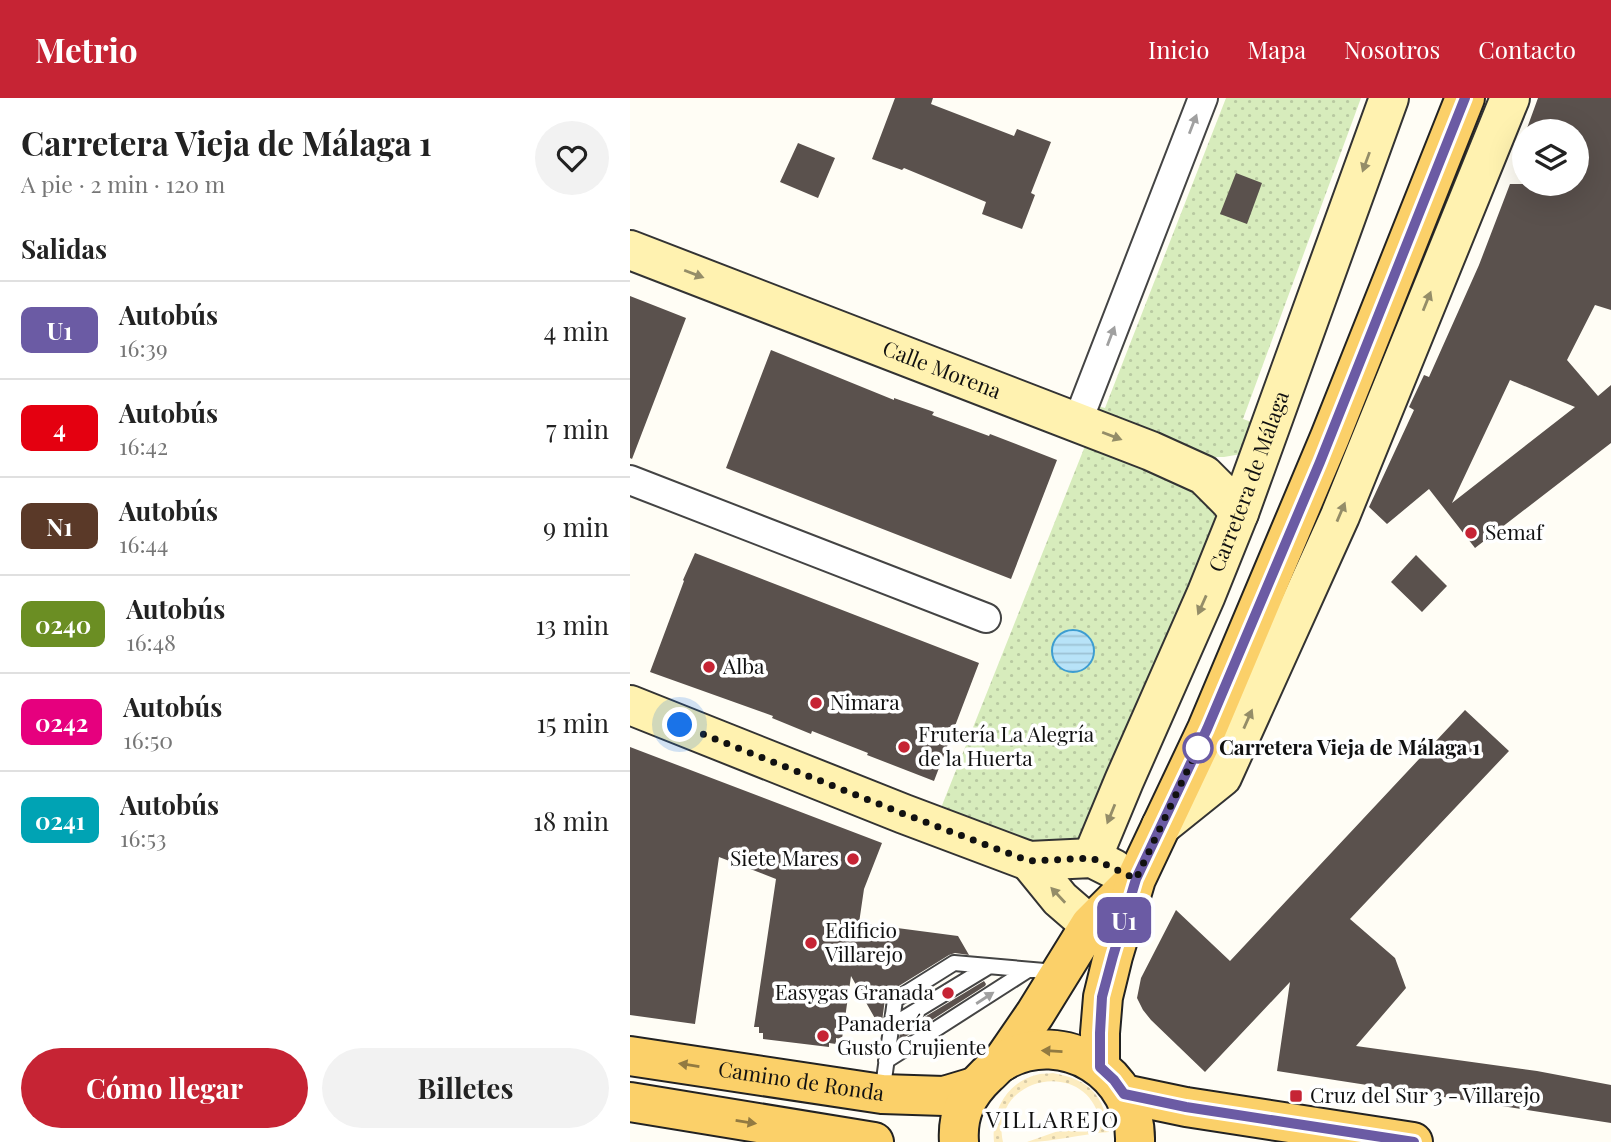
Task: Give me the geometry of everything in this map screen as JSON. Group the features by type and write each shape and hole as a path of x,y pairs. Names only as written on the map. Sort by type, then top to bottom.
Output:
{"main road":[{"path":"1135,1142 1132,1112 1112,1081 1100,1033 1102,997 1136,879 1207,729 1325,450 1465,98"},
{"path":"959,1142 958,1132 963,1108 974,1087 1002,1062 1035,1014 1044,971 1136,879"},
{"path":"1002,1062 1026,1052 1052,1049 1078,1055 1112,1081 1186,1107 1413,1142"},
{"name":"Camino de Ronda","path":"630,1056 884,1077 944,1096 974,1087"},
{"path":"630,1102 874,1142"}],"street":[{"path":"1077,423 1203,98"},
{"name":"Carretera de Málaga","path":"1092,858 1239,513 1389,98"},
{"path":"1161,826 1222,777 1340,516 1510,98"},
{"name":"Calle Morena","path":"630,250 1151,451 1204,475 1239,513"},
{"path":"630,480 986,618"},
{"path":"630,705 1029,861 1092,858 1136,879"},
{"path":"1029,861 1060,899 1090,925"}],"lane":[{"path":"884,1077 895,1000 954,963 1044,971"},
{"path":"891,1026 988,967"},
{"path":"884,1077 1044,971"}],"sand":[{"path":"1053,1073 1077,1080 1093,1091 1103,1108 1109,1132 1027,1142 1061,1130 1101,1125 1093,1103 1079,1089 1061,1082 1042,1082 1025,1089 1010,1101 1002,1119 1003,1142 994,1142 995,1120 1008,1092 1025,1079 1038,1074"}],"green space":[{"path":"1226,98 1361,98 1243,419 1260,425 1241,454 1209,457 1100,418 1097,406 1105,408"},
{"path":"1085,446 1189,487 1206,501 1216,517 1218,538 1085,835 1059,846 1033,849 939,813"}],"water":[{"path":"1073,630 1088,636 1094,651 1088,666 1073,672 1058,666 1052,651 1058,636"}],"building":[{"path":"895,98 933,98 931,104 1014,136 1017,129 1051,142 1031,193 1035,195 1022,229 982,214 986,202 904,168 902,170 872,159"},
{"path":"1538,98 1611,98 1611,310 1595,305 1567,360 1598,396 1611,385 1611,443 1475,548 1429,489 1387,524 1369,507 1414,410 1409,407 1424,375 1429,377 1479,265 1510,184 1512,196 1589,196 1589,119 1530,119","holes":["1510,380 1575,407 1452,503"]},
{"path":"798,143 835,158 818,198 780,182"},
{"path":"1236,173 1262,183 1247,224 1220,214"},
{"path":"630,296 686,318 632,459 630,458"},
{"path":"771,350 894,400 934,412 932,415 1057,460 1011,579 726,468"},
{"path":"695,553 979,663 934,781 812,731 811,734 772,718 773,716 650,672"},
{"path":"1416,555 1447,586 1422,612 1391,582"},
{"path":"1465,710 1509,751 1350,919 1395,958 1406,988 1356,1046 1537,1071 1611,1085 1611,1123 1277,1071 1290,982 1205,1072 1151,1020 1137,998 1141,978 1176,910 1230,961"},
{"path":"630,747 882,843 864,889 859,923 958,936 969,955 949,955 889,992 885,999 881,1029 851,976 842,1039 836,1038 836,1044 829,1043 829,1047 763,1039 759,1027 754,1027 776,879 719,857 695,1024 630,1015"},
{"path":"984,981 985,986 899,1039 900,1032"}],"bus line":[{"name":"U1","path":"1414,1142 1186,1107 1124,1094 1100,1067 1100,1033 1102,997 1136,879 1207,729 1320,462 1465,98"}],"place":[{"name":"Semaf","path":"1471,533"},
{"name":"Alba","path":"709,667"},
{"name":"Nimara","path":"816,703"},
{"name":"Frutería La Alegría de la Huerta","path":"904,747"},
{"name":"Carretera Vieja de Málaga 1","path":"1198,748"},
{"name":"Siete Mares","path":"853,859"},
{"name":"Edificio Villarejo","path":"811,943"},
{"name":"Easygas Granada","path":"948,993"},
{"name":"Panadería Gusto Crujiente","path":"823,1036"},
{"name":"Cruz del Sur 3 - Villarejo","path":"1296,1096"}],"district":[{"name":"VILLAREJO","path":"1053,1120"}],"route":[{"path":"680,725 1029,861 1092,858 1136,879 1198,748"}]}
